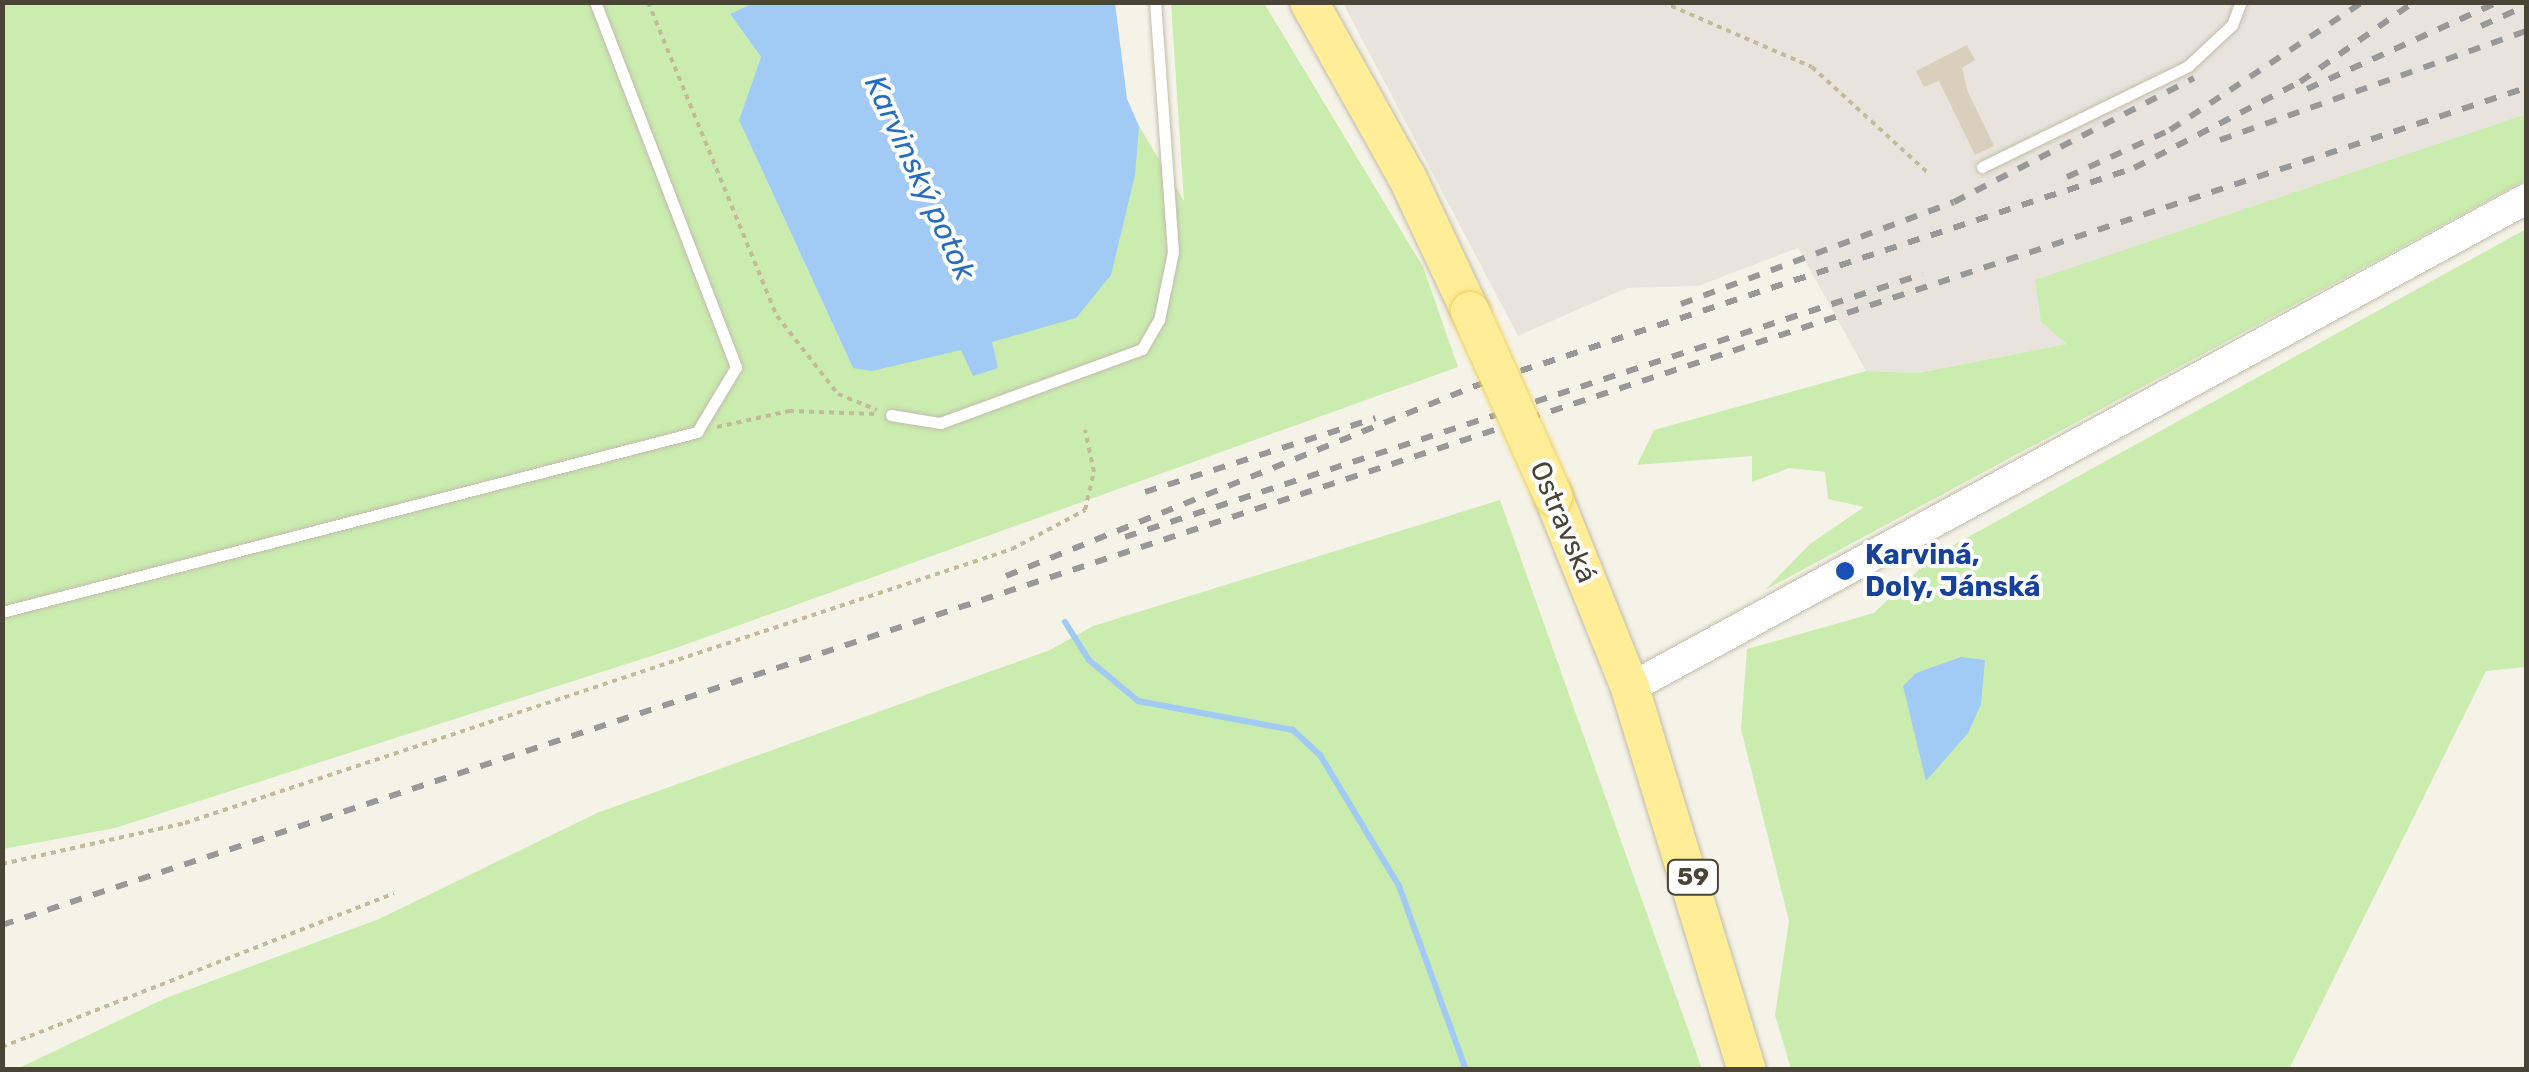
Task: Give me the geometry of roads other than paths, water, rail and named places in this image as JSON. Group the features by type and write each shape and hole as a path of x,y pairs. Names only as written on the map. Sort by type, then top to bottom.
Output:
{"main road":[{"name":"Ostravská","path":"1309,2 1408,178 1552,496 1630,688 1747,1070"}],"street":[{"path":"1630,688 2526,198"}],"lane":[{"path":"2,612 697,432 736,367 596,2"},
{"path":"890,415 940,424 1142,349 1159,320 1173,252 1155,2"},
{"path":"1982,167 2188,66 2232,25 2241,2"}],"water":[{"path":"756,2 1115,3 1127,99 1139,126 1135,175 1111,275 1076,318 992,342 998,368 973,376 961,350 872,371 853,368 739,120 761,57 730,14"},
{"path":"1961,657 1985,660 1981,704 1968,733 1926,781 1903,686 1916,673"}],"waterway":[{"name":"Karvinský potok","path":"1065,622 1089,660 1138,701 1293,730 1320,755 1399,886 1466,1070"}],"railway":[{"path":"2067,177 2170,130 2363,2"},
{"path":"1006,576 1475,386 2134,168 2300,82 2414,2"},
{"path":"2307,89 2498,2"},
{"path":"2481,26 2526,6"},
{"path":"2220,140 2526,31"},
{"path":"1681,304 1954,202 2194,78"},
{"path":"2,925 2526,88"},
{"path":"1125,537 1923,274"},
{"path":"1145,492 1375,418"}],"place":[{"name":"Karviná, Doly, Jánská","path":"1845,571"}]}
